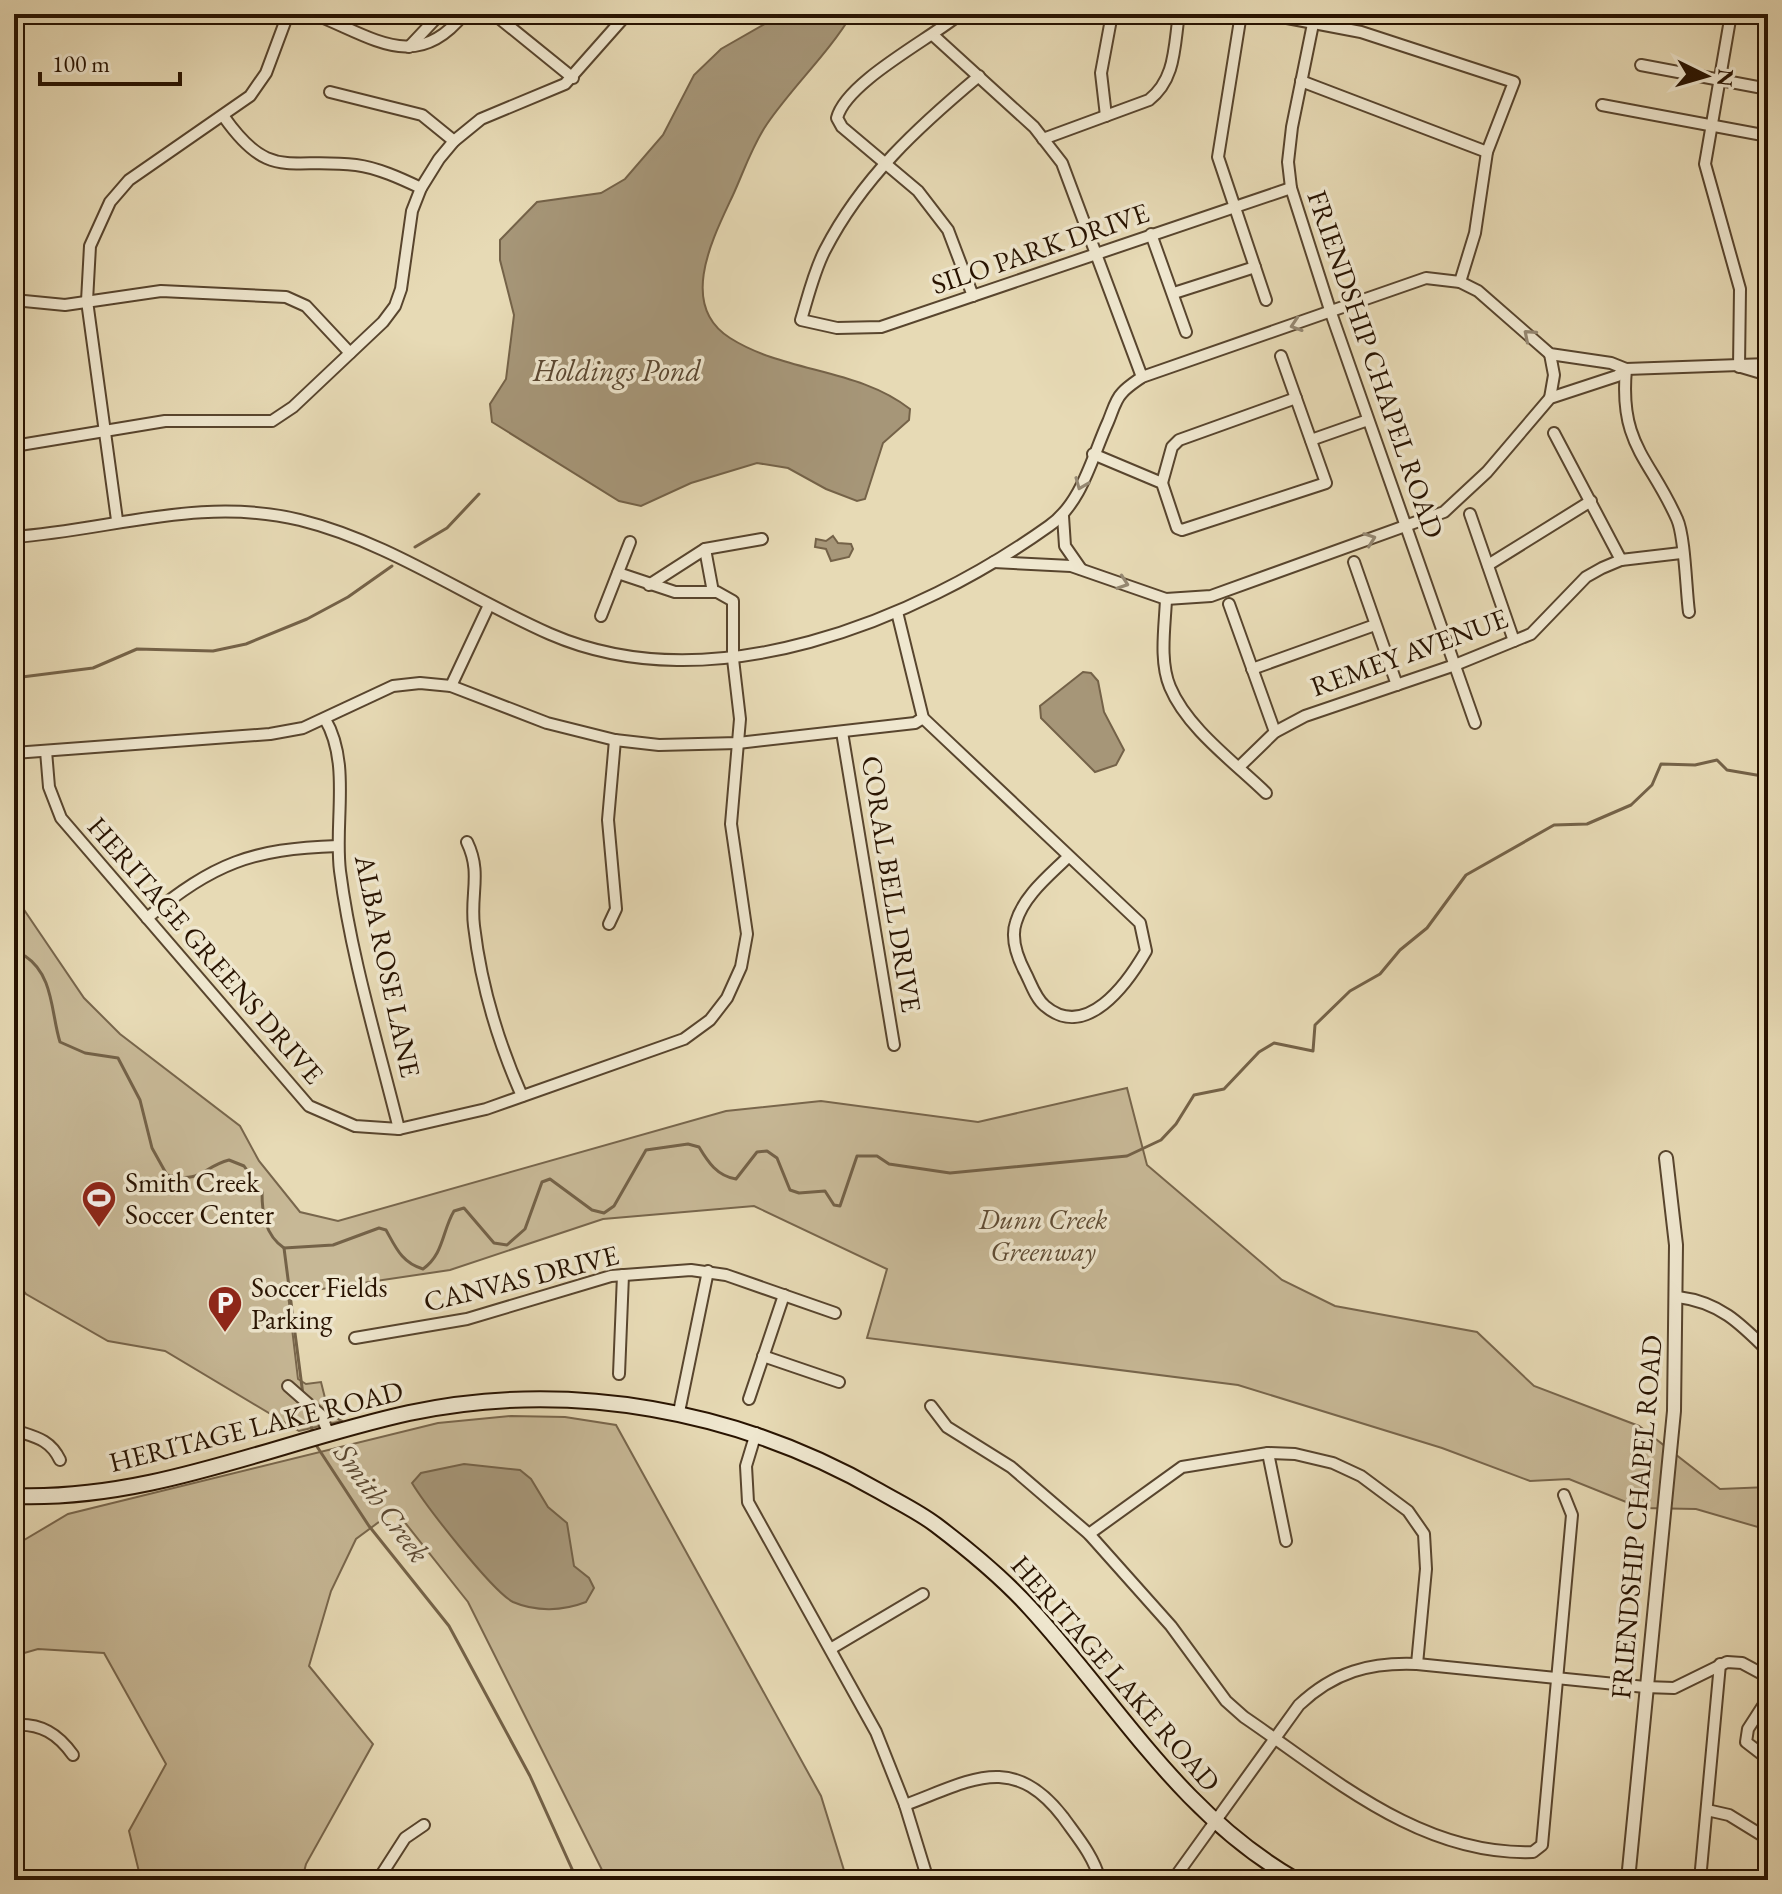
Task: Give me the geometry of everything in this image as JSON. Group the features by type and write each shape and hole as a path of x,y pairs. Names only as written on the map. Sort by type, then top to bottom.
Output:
{"main road":[{"name":"HERITAGE LAKE ROAD","path":"14,1496 82,1494 180,1478 411,1413 471,1405 582,1401 679,1412 756,1433 843,1471 894,1500 933,1523 987,1566 1028,1606 1172,1782 1249,1850 1296,1880"}],"street":[{"path":"117,520 87,301 90,246 110,202 129,180 157,158 224,117 250,96 266,73 288,14"},
{"path":"314,14 386,43 409,47 430,45 447,36 464,14"},
{"path":"409,47 440,14"},
{"path":"494,14 573,78"},
{"path":"14,446 168,421 272,421 293,407 395,306 412,211 421,188 454,141 481,119 553,90 573,78 627,14"},
{"path":"960,14 855,92 839,108 837,118 842,127 918,191 948,230 973,296"},
{"path":"1106,116 1101,73 1112,14"},
{"path":"1043,139 1149,100 1161,91 1172,64 1179,14"},
{"path":"1241,14 1218,157 1266,300"},
{"path":"1266,14 1314,18 1514,82 1487,152 1475,233 1460,282"},
{"path":"1731,14 1705,164 1740,289 1739,367"},
{"name":"FRIENDSHIP CHAPEL ROAD","path":"1314,18 1290,139 1291,188 1331,313 1475,723"},
{"path":"934,36 1043,139 1062,163 1142,377"},
{"path":"1641,65 1768,89"},
{"path":"884,162 979,76"},
{"path":"1301,81 1487,152"},
{"path":"330,92 422,115 454,141"},
{"path":"1602,105 1768,136"},
{"path":"224,117 249,149 266,161 357,165 421,188"},
{"name":"SILO PARK DRIVE","path":"884,162 824,252 801,320 837,328 881,327 1291,188"},
{"path":"1151,234 1186,332"},
{"path":"1174,293 1255,267"},
{"path":"14,537 189,511 240,511 302,520 403,559 554,636 610,651 655,658 733,659 808,645 897,612 992,562 1063,516 1076,497 1120,394 1142,377 1426,278 1460,282 1478,291 1550,354 1611,363 1626,369 1768,364"},
{"path":"14,300 42,305 161,291 286,297 306,306 350,353"},
{"path":"992,562 1081,569 1166,599 1211,596 1405,527 1444,512 1487,472 1550,398 1554,375 1550,354"},
{"path":"1281,356 1296,398 1311,440 1326,483 1189,530 1177,528 1162,483 1172,447 1179,440 1296,398"},
{"path":"1739,367 1768,375"},
{"path":"1550,398 1617,376 1626,369"},
{"path":"1626,369 1623,396 1631,438 1679,522 1689,612"},
{"path":"1311,440 1368,420"},
{"path":"1554,433 1621,560"},
{"path":"1093,454 1162,483"},
{"path":"1488,565 1591,501"},
{"path":"1470,514 1514,641"},
{"path":"1063,516 1065,546 1081,569"},
{"path":"649,585 705,549 762,539"},
{"path":"601,616 630,542"},
{"path":"618,573 675,592 713,592 705,549"},
{"name":"REMEY AVENUE","path":"1239,767 1275,732 1305,716 1455,665 1531,634 1586,577 1621,560 1681,553"},
{"path":"1354,562 1397,685"},
{"name":"HERITAGE GREENS DRIVE","path":"46,751 49,787 61,818 309,1106 355,1126 399,1129 522,1096 578,1074 661,1050 684,1039 710,1020 727,998 741,967 747,934 731,824 740,719 733,659 733,601 727,595 713,592"},
{"path":"1166,599 1163,645 1169,686 1187,714 1266,793"},
{"path":"1229,604 1275,732"},
{"path":"451,686 489,605"},
{"path":"897,612 923,718 1140,923 1146,951 1130,978 1092,1013 1065,1018 1043,1005 1016,957 1015,924 1028,898 1069,856"},
{"path":"1252,669 1375,625"},
{"path":"14,753 270,734 325,719 393,686 420,683 451,686 547,723 615,740 659,745 738,743 915,723 923,718"},
{"name":"ALBA ROSE LANE","path":"325,719 336,749 338,846 357,957 399,1129"},
{"name":"CORAL BELL DRIVE","path":"842,732 894,1045"},
{"path":"609,924 616,909 608,820 615,740"},
{"path":"467,842 477,861 473,920 479,964 503,1055 522,1096"},
{"path":"147,918 222,866 269,851 338,846"},
{"name":"FRIENDSHIP CHAPEL ROAD","path":"1628,1880 1645,1687 1670,1476 1678,1297 1676,1245 1666,1158"},
{"path":"679,1412 708,1271"},
{"name":"CANVAS DRIVE","path":"355,1338 452,1323 597,1279 623,1275 708,1271 835,1313"},
{"path":"619,1374 623,1275"},
{"path":"749,1399 784,1295"},
{"path":"1678,1297 1714,1305 1734,1317 1768,1351"},
{"path":"763,1356 839,1382"},
{"path":"288,1386 321,1415 329,1435"},
{"path":"931,1406 947,1427 999,1457 1089,1534 1171,1626 1226,1701 1384,1813 1412,1828 1494,1849 1538,1851 1543,1838 1572,1515 1564,1495"},
{"path":"14,1430 44,1439 54,1447 60,1460"},
{"path":"756,1433 746,1466 748,1502 832,1648 876,1732 905,1805 928,1880"},
{"path":"1089,1534 1173,1471 1194,1464 1268,1453 1295,1454 1333,1463 1377,1488 1416,1520 1427,1550 1417,1664"},
{"path":"1268,1453 1286,1541"},
{"path":"832,1648 923,1594"},
{"path":"1173,1880 1305,1699 1340,1675 1372,1665 1417,1664 1674,1688 1720,1664 1742,1663 1768,1677"},
{"path":"1700,1880 1720,1664"},
{"path":"1768,1698 1748,1729 1746,1742 1768,1759"},
{"path":"14,1725 39,1726 64,1742 73,1755"},
{"path":"905,1805 989,1776 1026,1781 1047,1797 1093,1858 1100,1880"},
{"path":"1707,1810 1729,1815 1768,1839"},
{"path":"378,1880 405,1838 424,1825"}],"green space":[{"name":"Dunn Creek Greenway","path":"14,895 84,998 120,1034 240,1126 259,1161 300,1212 338,1221 726,1111 821,1101 978,1122 1127,1088 1147,1165 1282,1280 1335,1306 1477,1332 1534,1386 1639,1426 1720,1489 1768,1487 1768,1530 1696,1509 1641,1508 1569,1479 1530,1481 1442,1448 1238,1385 867,1338 887,1269 754,1206 603,1219 450,1270 288,1294 298,1379 306,1384 321,1382 329,1414 342,1421 299,1431 165,1351 108,1341 26,1294 14,1278"},
{"path":"511,1416 565,1417 616,1425 821,1796 847,1880 607,1880 468,1602 395,1510 356,1539 331,1591 309,1666 373,1744 306,1864 302,1880 141,1880 129,1831 166,1764 104,1653 38,1649 14,1656 14,1546 68,1514 438,1423"}],"water":[{"name":"Holdings Pond","path":"782,14 852,14 777,110 757,141 710,250 704,270 705,308 714,324 730,338 774,358 845,378 890,396 910,409 909,420 883,443 865,499 857,501 826,489 788,468 757,463 691,483 641,506 619,501 492,422 490,404 506,379 514,315 500,260 500,240 537,202 601,193 625,179 663,135 694,75 721,49"},
{"path":"833,536 838,543 851,544 853,549 849,557 831,561 826,549 815,547 816,539 826,541"},
{"path":"1083,672 1091,673 1098,681 1104,712 1124,750 1116,765 1095,772 1041,718 1040,706"},
{"path":"464,1464 520,1470 531,1479 548,1507 567,1523 574,1566 589,1578 594,1588 586,1602 550,1609 522,1605 503,1595 476,1566 412,1483 421,1473"}],"waterway":[{"path":"415,547 447,528 479,494"},
{"path":"14,678 93,668 137,649 213,651 246,644 307,619 348,597 392,566"},
{"path":"284,1248 333,1245 379,1228 386,1230 405,1259 423,1269 439,1249 454,1211 464,1208 494,1243 507,1245 525,1229 542,1182 550,1179 592,1210 604,1213 614,1206 646,1150 688,1144 699,1147 718,1172 736,1179 757,1152 767,1151 777,1158 790,1190 799,1193 825,1191 834,1205 840,1206 857,1156 877,1156 889,1164 950,1173 1127,1156 1161,1140 1176,1124 1194,1095 1224,1089 1259,1052 1274,1043 1313,1051 1315,1025 1350,991 1380,974 1400,950 1427,928 1466,875 1554,825 1587,824 1631,805 1652,785 1661,764 1695,765 1717,760 1727,770 1768,777"},
{"name":"Smith Creek","path":"14,959 25,956 41,974 50,996 60,1042 85,1053 118,1058 140,1100 152,1148 167,1175 195,1176 229,1160 244,1166 251,1176 249,1185 262,1192 266,1223 273,1237 284,1248 303,1395"},
{"name":"Smith Creek","path":"305,1406 313,1433"},
{"name":"Smith Creek","path":"316,1445 369,1526 449,1626 530,1776 577,1880"}],"place":[{"name":"Smith Creek Soccer Center","path":"99,1229"},
{"name":"Soccer Fields Parking","path":"225,1334"}]}
